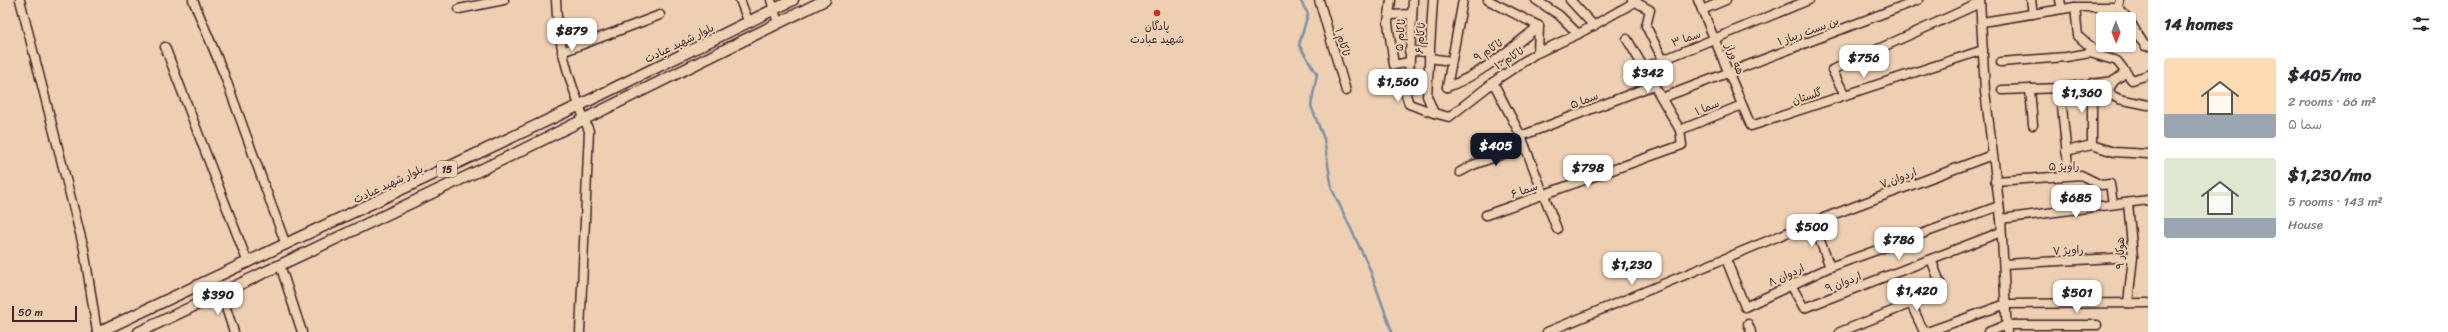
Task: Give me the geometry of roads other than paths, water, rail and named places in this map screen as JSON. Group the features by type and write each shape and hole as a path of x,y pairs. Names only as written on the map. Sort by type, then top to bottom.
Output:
{"main road":[{"name":"بلوار شهید عبادت","path":"98,332 248,263 578,106 793,0"},
{"name":"15","path":"139,332 584,120 825,0"}],"street":[{"path":"20,0 84,249 98,332"},
{"path":"193,0 224,74 286,245"},
{"path":"459,9 504,0"},
{"path":"556,0 562,52 578,106 589,132 580,332"},
{"path":"740,0 749,23"},
{"path":"771,0 778,23"},
{"name":"ئاکام ۱","path":"1319,0 1346,91"},
{"path":"1391,0 1388,23 1394,65 1409,62"},
{"name":"ئاکام ۵","path":"1413,0 1409,51 1409,76 1402,82 1402,86 1409,104 1434,113"},
{"name":"ئاکام ۶","path":"1427,77 1433,0"},
{"path":"1409,51 1452,61 1463,0"},
{"path":"1488,0 1539,26 1538,52"},
{"path":"1536,0 1559,15 1578,34"},
{"path":"1570,0 1594,26"},
{"name":"هه وراز","path":"1698,0 1751,126"},
{"path":"1702,10 1726,0"},
{"name":"سما ۳","path":"1643,68 1662,58 1715,40 1808,0"},
{"name":"بن بست ریباز ۱","path":"1662,98 1918,0"},
{"path":"2031,0 2033,14"},
{"path":"2060,0 2062,9"},
{"path":"1633,1 1650,10 1646,26 1662,58"},
{"name":"ئاکام ۱۰","path":"1434,113 1449,117 1493,82 1538,52 1594,26 1633,1"},
{"path":"1846,95 1832,70 1980,1 1985,91 1995,181 2001,219 2007,329"},
{"path":"1982,22 2075,8 2088,4 2119,3 2125,12"},
{"path":"2075,8 2078,36 2102,57"},
{"path":"1390,15 1412,14"},
{"path":"562,52 660,15"},
{"name":"ئاکام ۹","path":"1452,61 1446,87 1458,83 1507,51 1539,26"},
{"path":"2136,30 2146,46"},
{"path":"1627,39 1680,130"},
{"path":"165,47 248,263"},
{"name":"گلستان","path":"1751,126 1983,50"},
{"path":"2001,62 2066,57 2090,53 2117,61 2132,80 2148,74"},
{"path":"2125,73 2114,81 2109,89 2111,96 2119,100 2148,105"},
{"path":"1409,76 1427,77 1427,96 1434,113"},
{"path":"2002,90 2060,88 2114,81"},
{"path":"1493,82 1521,136 1557,229"},
{"path":"2092,83 2092,145"},
{"name":"سما ۵","path":"1521,136 1654,85"},
{"path":"2060,88 2069,175"},
{"path":"2030,89 2033,125"},
{"name":"سما ۱","path":"1680,130 1742,105"},
{"name":"سما ۶","path":"1486,215 1682,145 1680,130"},
{"path":"2066,151 2092,145 2114,152 2148,154"},
{"path":"1460,172 1473,165 1525,146"},
{"name":"اردوان ۷","path":"1547,332 1813,222 1992,155"},
{"name":"راویژ ۵","path":"1995,181 2081,175 2101,184 2110,184 2113,204"},
{"path":"2001,219 2148,200"},
{"name":"هوکار ۹","path":"2128,202 2133,257 2128,303"},
{"name":"اردوان ۸","path":"1726,259 1745,307 1830,267 1999,206"},
{"path":"1813,222 1830,267"},
{"name":"اردوان ۹","path":"1791,285 1804,308 2001,232"},
{"name":"راویژ ۷","path":"2004,264 2133,257"},
{"path":"1840,332 1937,293 1942,288 1931,260"},
{"path":"280,265 302,332"},
{"path":"221,293 234,332"},
{"path":"1911,304 1926,332 2006,304 2148,304"},
{"path":"1748,324 1751,332"},
{"path":"1988,332 2007,329 2096,325"}],"waterway":[{"path":"1300,0 1308,14 1299,45 1317,74 1311,106 1324,139 1332,189 1369,267 1392,332"}],"place":[{"name":"پادگان شهید عبادت","path":"1157,13"}]}
